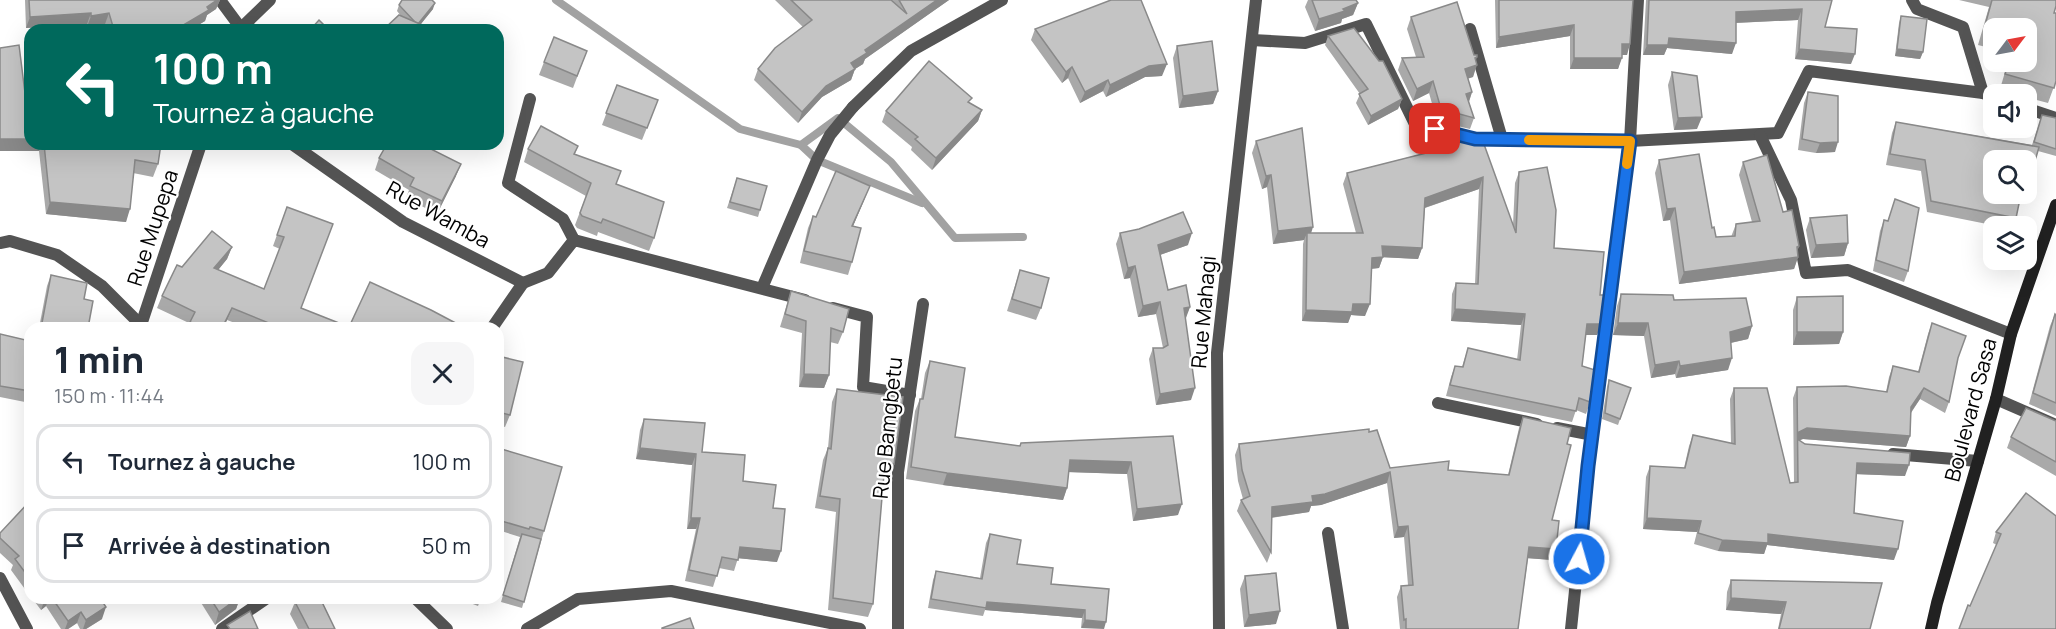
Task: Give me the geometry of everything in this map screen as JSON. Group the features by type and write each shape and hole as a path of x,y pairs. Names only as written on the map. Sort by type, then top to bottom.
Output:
{"street":[{"path":"220,0 237,24"},
{"path":"245,24 270,0"},
{"path":"762,288 830,135 854,107 911,51 1002,0"},
{"name":"Rue Mahagi","path":"1219,629 1217,353 1256,0"},
{"path":"1571,629 1630,141 1638,0"},
{"path":"1912,0 1917,9 1963,27 1984,84"},
{"path":"1252,40 1305,43 1366,24 1415,124 1475,139 1630,141 1778,133 1809,71 1983,94"},
{"path":"1470,28 1502,140"},
{"path":"530,99 508,183 563,219 574,240 867,317 862,387 910,395"},
{"path":"2037,112 2056,118"},
{"path":"1760,135 1791,200 1806,273 1848,270 2011,334"},
{"name":"Rue Mupepa","path":"145,322 199,150"},
{"name":"Rue Wamba","path":"301,150 403,222 523,283"},
{"name":"Boulevard Sasa","path":"1931,629 1936,603 1996,399 2011,334 2056,205"},
{"path":"496,322 523,283 548,273 574,240"},
{"path":"0,243 10,241 57,255 102,286 138,322"},
{"name":"Rue Bamgbetu","path":"898,629 898,472 923,304"},
{"path":"1996,399 2056,425"},
{"path":"1438,403 1593,435"},
{"path":"1884,454 1978,461"},
{"path":"1328,533 1343,629"},
{"path":"0,578 25,628"},
{"path":"527,629 578,599 671,591 860,629"},
{"path":"222,629 258,604"},
{"path":"421,604 447,629"}],"building":[{"path":"29,0 217,0 207,7 209,10 185,24 112,24 109,13 91,16 91,13 30,17"},
{"path":"402,0 432,0 435,3 418,24 399,5"},
{"path":"791,0 891,0 907,14 899,0 937,0 865,50 867,53 851,63 855,69 826,86 802,112 758,69 775,48 812,20"},
{"path":"1111,0 1141,0 1167,64 1149,66 1110,85 1108,80 1085,92 1072,67 1066,72 1035,29"},
{"path":"1312,0 1356,0 1358,3 1343,9 1345,11 1319,19"},
{"path":"1499,0 1633,0 1630,44 1622,44 1622,58 1574,58 1574,25 1499,37"},
{"path":"1649,0 1832,0 1825,27 1857,29 1855,54 1799,49 1802,9 1736,12 1736,43 1669,38 1668,45 1647,45"},
{"path":"1992,0 2056,0 2054,13 2056,13 2056,81 2054,88 2005,74 2006,72 2037,72 2037,18 1987,18"},
{"path":"1457,2 1474,55 1477,55 1475,58 1477,65 1465,69 1472,92 1466,94 1474,118 1441,109 1433,81 1417,89 1402,58 1424,57 1411,17"},
{"path":"399,15 420,24 389,24"},
{"path":"1901,16 1927,19 1923,52 1897,49"},
{"path":"1354,28 1379,61 1383,61 1402,99 1371,116 1359,94 1368,89 1328,36"},
{"path":"554,37 587,51 577,76 544,62"},
{"path":"1212,41 1218,91 1183,96 1177,46"},
{"path":"19,45 24,85 24,139 0,139 0,48"},
{"path":"929,61 972,98 968,102 982,110 936,158 915,139 918,137 886,111"},
{"path":"1672,72 1697,76 1702,117 1678,118"},
{"path":"617,85 658,100 647,128 606,113"},
{"path":"1808,92 1838,96 1838,142 1820,143 1802,139"},
{"path":"2042,115 2056,118 2056,149 2034,142"},
{"path":"1896,122 2039,147 2037,154 2037,150 1983,150 1983,204 2019,204 2016,216 2006,216 1931,201 1925,160 1890,154"},
{"path":"541,126 578,146 574,154 621,171 616,184 664,202 654,238 603,219 601,223 582,216 580,213 591,183 528,149"},
{"path":"1302,128 1313,227 1278,231 1271,175 1266,176 1256,141"},
{"path":"1446,128 1481,136 1516,233 1519,172 1547,167 1556,210 1554,248 1604,252 1600,295 1604,295 1601,324 1587,324 1582,366 1595,370 1590,402 1579,398 1576,411 1450,385 1455,366 1463,367 1468,348 1520,360 1525,314 1455,309 1456,283 1478,284 1483,177 1425,198 1422,248 1382,246 1383,257 1372,258 1370,304 1353,304 1352,312 1306,310 1307,233 1363,233 1347,173 1450,147 1441,132"},
{"path":"45,150 160,150 158,164 135,160 130,209 50,202"},
{"path":"384,150 433,150 461,164 442,201 410,186 414,178 379,158"},
{"path":"1699,154 1712,228 1714,227 1716,237 1735,236 1736,224 1760,221 1743,162 1767,155 1783,212 1792,210 1799,246 1797,247 1798,257 1684,272 1675,208 1667,209 1659,160"},
{"path":"836,171 870,186 852,226 861,228 852,262 804,251 813,216 816,217"},
{"path":"737,178 767,186 760,210 730,202"},
{"path":"1895,199 1919,208 1908,271 1876,260 1884,220 1888,221"},
{"path":"287,207 333,224 301,308 336,322 266,322 232,308 225,322 190,322 195,312 162,296 177,265 182,267 212,231 232,247 214,268 264,289 284,237 277,235"},
{"path":"1183,212 1192,233 1158,245 1168,290 1186,285 1190,307 1184,308 1195,388 1160,394 1153,348 1163,348 1168,345 1160,302 1143,306 1135,266 1128,268 1120,233 1139,229"},
{"path":"1847,215 1848,243 1816,245 1810,218"},
{"path":"1020,270 1049,278 1041,308 1012,299"},
{"path":"51,275 87,283 84,299 93,301 89,322 42,322"},
{"path":"370,282 454,322 351,322"},
{"path":"791,291 849,309 843,332 831,328 829,375 804,374 806,321 785,314"},
{"path":"1621,294 1673,295 1674,300 1746,298 1752,326 1730,332 1732,358 1680,366 1679,361 1655,365 1648,323 1618,323"},
{"path":"1843,296 1843,332 1797,332 1797,297"},
{"path":"2056,315 2056,403 2033,393"},
{"path":"1932,323 1966,336 1958,358 1949,402 1924,388 1911,407 1910,436 1807,428 1799,432 1799,440 1805,444 1910,453 1909,465 1857,463 1854,513 1903,521 1898,549 1768,534 1768,543 1722,540 1698,533 1701,521 1647,518 1650,466 1685,468 1693,435 1735,444 1734,388 1767,388 1790,483 1798,482 1797,387 1846,386 1887,392 1893,366 1919,372"},
{"path":"0,334 24,340 24,390 0,386"},
{"path":"504,357 523,362 510,415 504,414"},
{"path":"930,361 965,368 955,437 1020,446 1021,443 1173,436 1182,504 1137,509 1131,462 1070,460 1067,488 911,467 920,399 923,399"},
{"path":"1609,380 1631,388 1620,419 1605,413"},
{"path":"837,389 903,397 894,464 885,462 873,604 833,598 840,499 820,496 828,448 831,449"},
{"path":"2026,408 2056,421 2056,462 2011,437"},
{"path":"1523,417 1571,428 1567,444 1571,445 1552,520 1559,521 1556,549 1529,547 1518,629 1406,629 1401,586 1413,585 1408,526 1398,527 1390,472 1325,494 1312,496 1313,502 1272,507 1271,552 1241,500 1250,496 1242,470 1239,444 1369,429 1369,432 1377,430 1390,468 1449,461 1448,470 1509,475"},
{"path":"644,419 705,423 702,452 745,455 743,481 776,485 773,508 785,509 781,551 740,547 738,560 722,557 717,576 689,570 700,518 691,518 696,454 640,448"},
{"path":"504,450 562,467 544,531 530,527 529,529 504,522"},
{"path":"2026,493 2056,516 2056,629 1959,629 2001,534 1996,532"},
{"path":"24,507 24,571 15,559 19,556 0,538 0,533"},
{"path":"522,534 541,539 524,602 504,595"},
{"path":"990,534 1021,540 1017,564 1053,568 1051,584 1109,589 1106,622 1085,620 1085,610 987,602 986,608 931,599 936,571 982,579"},
{"path":"1276,573 1280,611 1249,615 1245,576"},
{"path":"1731,580 1882,583 1870,629 1779,629 1786,602 1731,598"},
{"path":"56,604 104,604 106,607 86,620 81,612 68,621"},
{"path":"214,604 230,604 219,612"},
{"path":"296,604 323,604 335,629 309,629"},
{"path":"250,611 258,629 230,629 227,625"},
{"path":"690,618 694,629 662,629 662,628"}],"waterway":[{"path":"556,0 740,129 801,145 838,118 891,162 955,238 1023,237"},
{"path":"801,145 817,160 922,203"}],"slow traffic":[{"path":"1529,140 1630,141 1627,164"}],"route":[{"path":"1435,129 1475,139 1630,141 1588,466 1579,559"}]}
